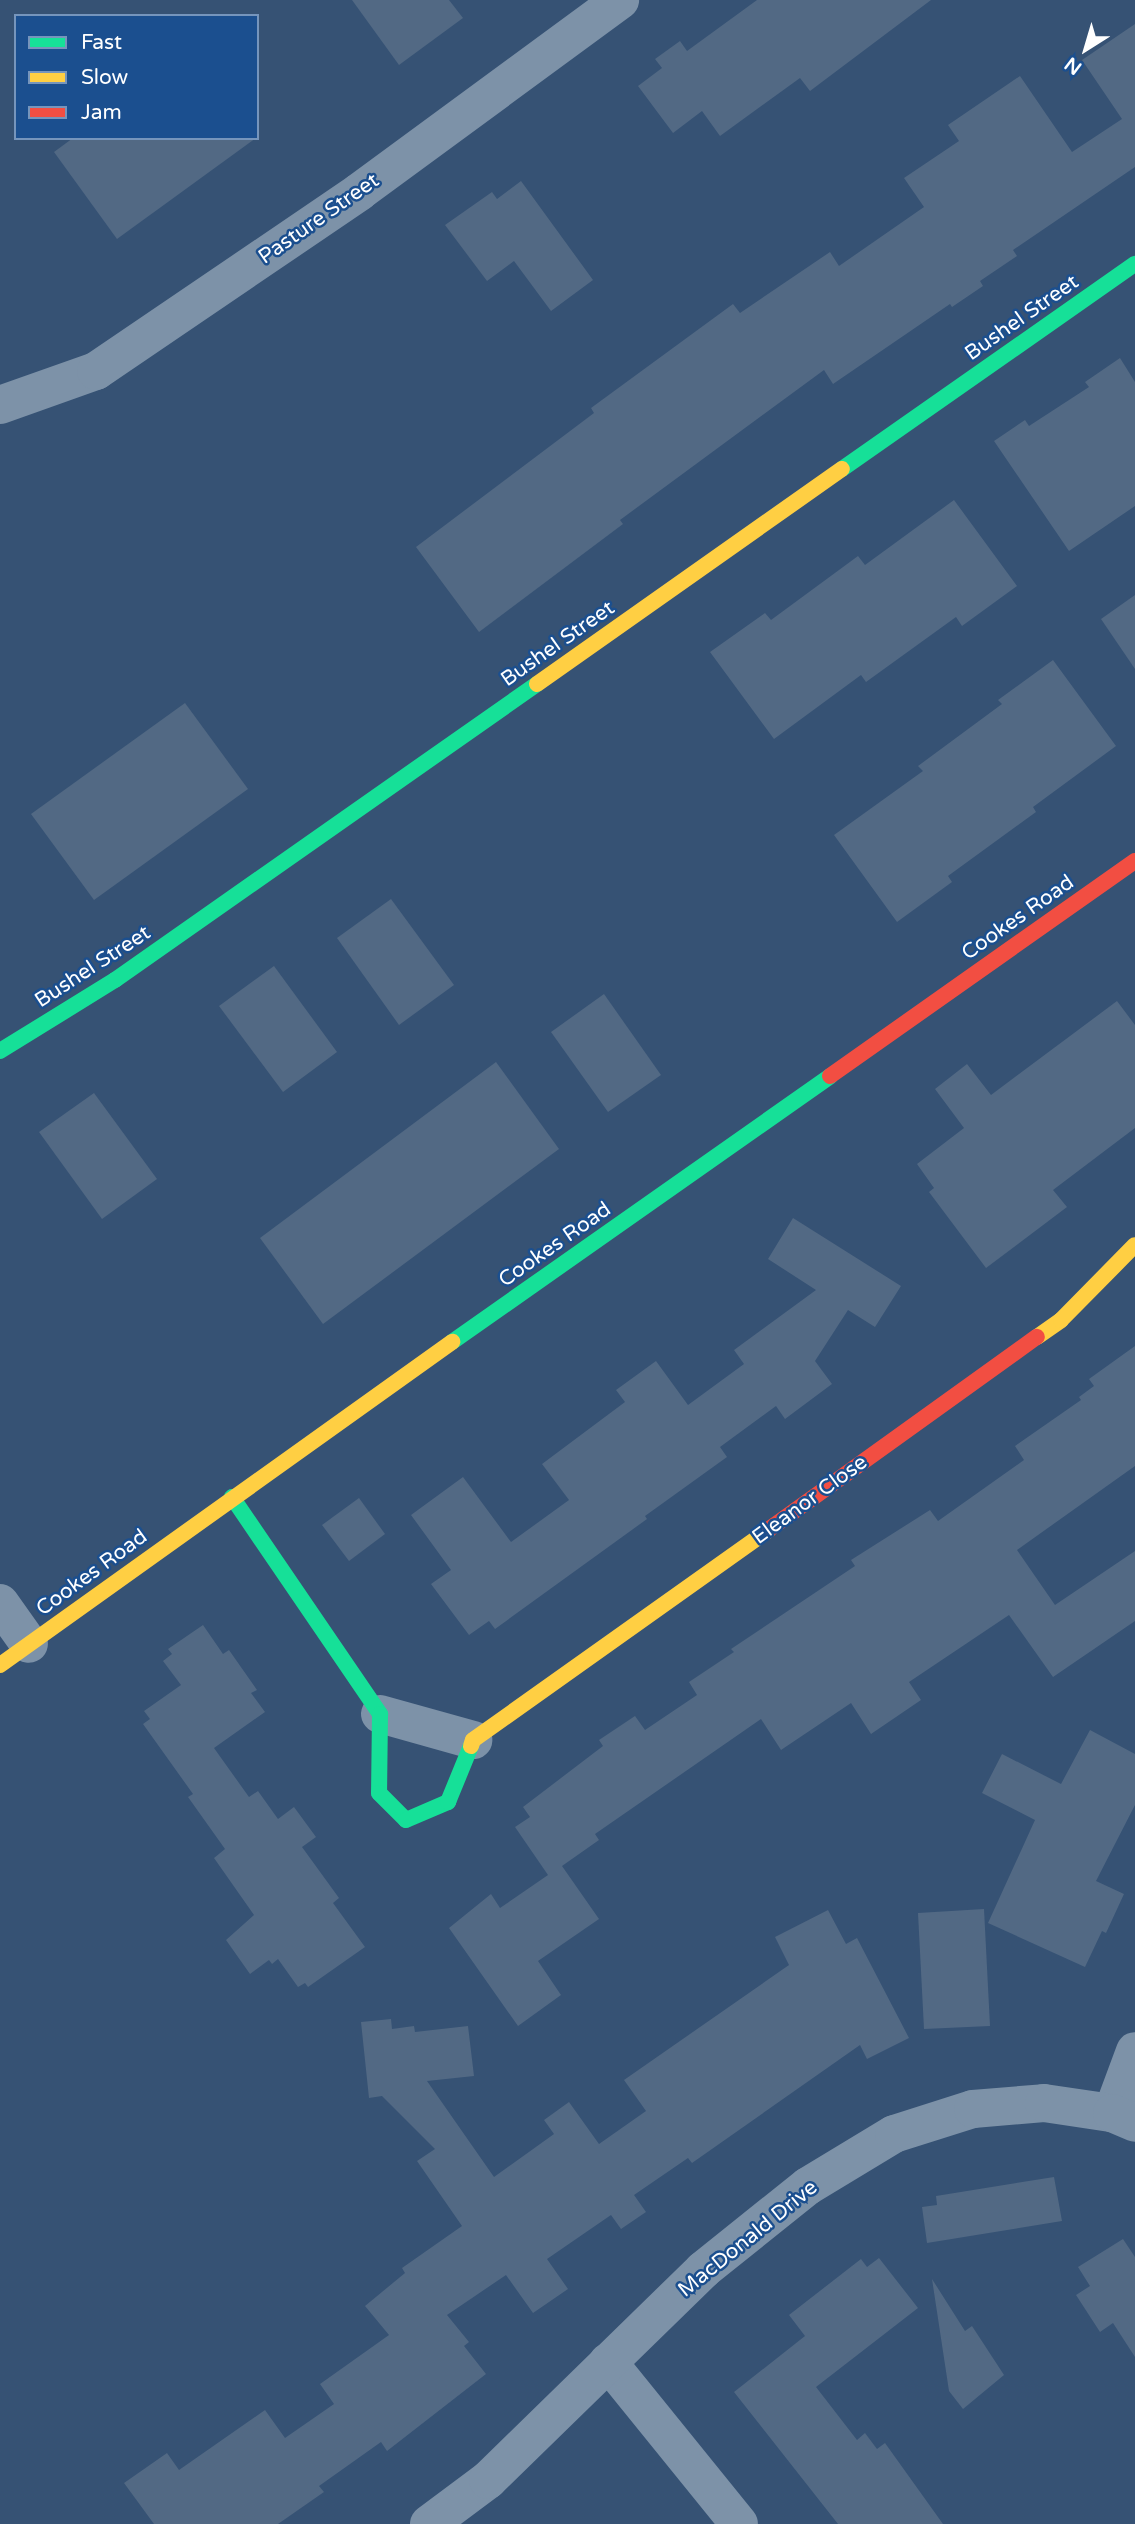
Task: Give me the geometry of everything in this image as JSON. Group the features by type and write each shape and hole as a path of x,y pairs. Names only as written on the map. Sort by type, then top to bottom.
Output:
{"street":[{"name":"Pasture Street","path":"0,405 96,371 359,192 620,0"},
{"name":"Bushel Street","path":"0,1051 115,980 1135,264"},
{"name":"Cookes Road","path":"14,1654 232,1497 1135,861"},
{"name":"Eleanor Close","path":"473,1740 1061,1320 1135,1245"},
{"path":"232,1497 380,1714 379,1793 406,1820 448,1802 473,1740 380,1714"},
{"path":"0,1603 14,1654"},
{"path":"1124,2118 1135,2051"},
{"name":"MacDonald Drive","path":"429,2524 488,2480 703,2270 797,2195 894,2134 973,2109 1044,2103 1124,2118"},
{"path":"608,2362 739,2524"}],"building":[{"path":"352,0 449,0 463,18 399,65"},
{"path":"757,0 931,0 810,91 800,78 720,136 702,111 673,133 638,86 662,68 655,59 680,41 687,51"},
{"path":"1135,24 1135,167 1013,250 1017,256 980,281 983,286 952,307 950,304 833,384 824,370 620,520 623,524 479,632 416,547 594,413 591,408 733,304 740,313 830,252 839,266 924,207 904,178 959,141 948,125 1020,76 1072,152 1122,119 1082,60"},
{"path":"70,140 253,140 117,239 54,152"},
{"path":"521,181 593,280 551,311 514,261 487,281 445,225 492,192 497,199"},
{"path":"1120,358 1135,382 1135,506 1069,551 994,441 1025,420 1029,426 1089,387 1085,382"},
{"path":"954,500 1017,586 962,626 956,617 866,682 861,675 774,739 710,652 765,613 771,620 858,556 865,565"},
{"path":"1135,595 1135,669 1101,619"},
{"path":"1053,660 1116,746 1033,807 1036,812 948,876 952,882 897,922 834,835 923,771 918,766 1002,704 998,700"},
{"path":"185,703 248,789 94,900 31,814"},
{"path":"391,899 454,985 399,1025 337,938"},
{"path":"274,966 337,1052 283,1092 219,1006"},
{"path":"604,994 661,1075 608,1112 551,1032"},
{"path":"1117,1001 1135,1025 1135,1128 1053,1190 1067,1207 986,1268 929,1192 934,1188 917,1164 964,1128 935,1089 967,1064 991,1095"},
{"path":"496,1062 559,1149 323,1324 260,1238"},
{"path":"94,1093 157,1179 102,1219 39,1132"},
{"path":"793,1218 901,1286 875,1327 848,1310 815,1361 832,1384 785,1419 776,1406 720,1447 727,1457 645,1516 647,1519 495,1629 489,1621 469,1635 431,1584 451,1570 411,1515 463,1477 511,1542 569,1500 542,1464 625,1402 616,1390 656,1361 688,1405 744,1364 734,1350 816,1290 768,1259"},
{"path":"1135,1346 1135,1466 1017,1550 1055,1605 1135,1551 1135,1621 1053,1677 1009,1615 909,1682 921,1700 871,1734 851,1703 781,1750 761,1719 595,1834 599,1840 562,1866 599,1919 538,1961 561,1995 518,2026 449,1928 491,1894 500,1908 548,1875 515,1827 530,1817 523,1807 603,1746 599,1740 635,1716 645,1730 697,1695 689,1682 734,1652 731,1649 855,1566 851,1560 930,1510 938,1521 1024,1460 1015,1446 1081,1400 1079,1397 1094,1386 1089,1379"},
{"path":"359,1498 385,1534 349,1561 322,1525"},
{"path":"203,1625 223,1654 229,1650 257,1690 251,1693 265,1712 214,1748 249,1797 258,1791 278,1819 294,1807 316,1837 302,1847 339,1898 333,1903 365,1947 308,1987 305,1983 298,1987 278,1959 272,1964 269,1960 250,1974 226,1940 254,1915 214,1858 225,1849 188,1797 193,1794 143,1724 150,1719 144,1711 181,1685 163,1661 172,1654 168,1649"},
{"path":"1090,1730 1135,1754 1135,1805 1096,1881 1124,1894 1106,1933 1102,1931 1085,1967 988,1923 1035,1820 982,1793 1002,1754 1061,1784"},
{"path":"984,1909 990,2026 924,2029 918,1913"},
{"path":"828,1910 846,1944 857,1938 909,2038 867,2059 860,2045 692,2163 688,2158 634,2195 646,2212 621,2229 611,2215 547,2259 568,2289 533,2313 506,2275 447,2315 469,2342 464,2346 486,2374 387,2451 381,2442 319,2486 324,2492 278,2524 154,2524 124,2483 167,2453 179,2470 265,2410 285,2438 334,2404 320,2384 389,2335 365,2306 405,2273 402,2268 462,2226 417,2161 435,2149 382,2096 369,2098 361,2022 391,2019 392,2029 414,2026 415,2032 468,2026 474,2076 427,2081 494,2177 554,2134 544,2120 569,2102 599,2144 646,2111 624,2080 789,1965 775,1937"},
{"path":"1054,2177 1062,2221 927,2243 922,2207 937,2205 936,2196"},
{"path":"1123,2239 1135,2257 1135,2357 1113,2323 1100,2332 1076,2295 1090,2286 1078,2267"},
{"path":"879,2258 918,2308 816,2387 857,2440 865,2433 877,2449 885,2443 943,2524 838,2524 734,2392 805,2336 789,2315 861,2259 867,2267"},
{"path":"932,2279 965,2331 972,2326 1004,2375 963,2409 949,2391"}],"traffic: fast":[{"path":"842,469 1135,264"},
{"path":"0,1051 115,980 537,684"},
{"path":"452,1342 830,1076"},
{"path":"232,1497 380,1714 379,1793 406,1820 448,1802 471,1746"}],"traffic: slow":[{"path":"537,684 842,469"},
{"path":"1037,1337 1061,1320 1135,1245"},
{"path":"0,1665 452,1342"},
{"path":"471,1746 473,1740 768,1530"}],"traffic: jam":[{"path":"830,1076 1135,861"},
{"path":"768,1530 1037,1337"}]}
